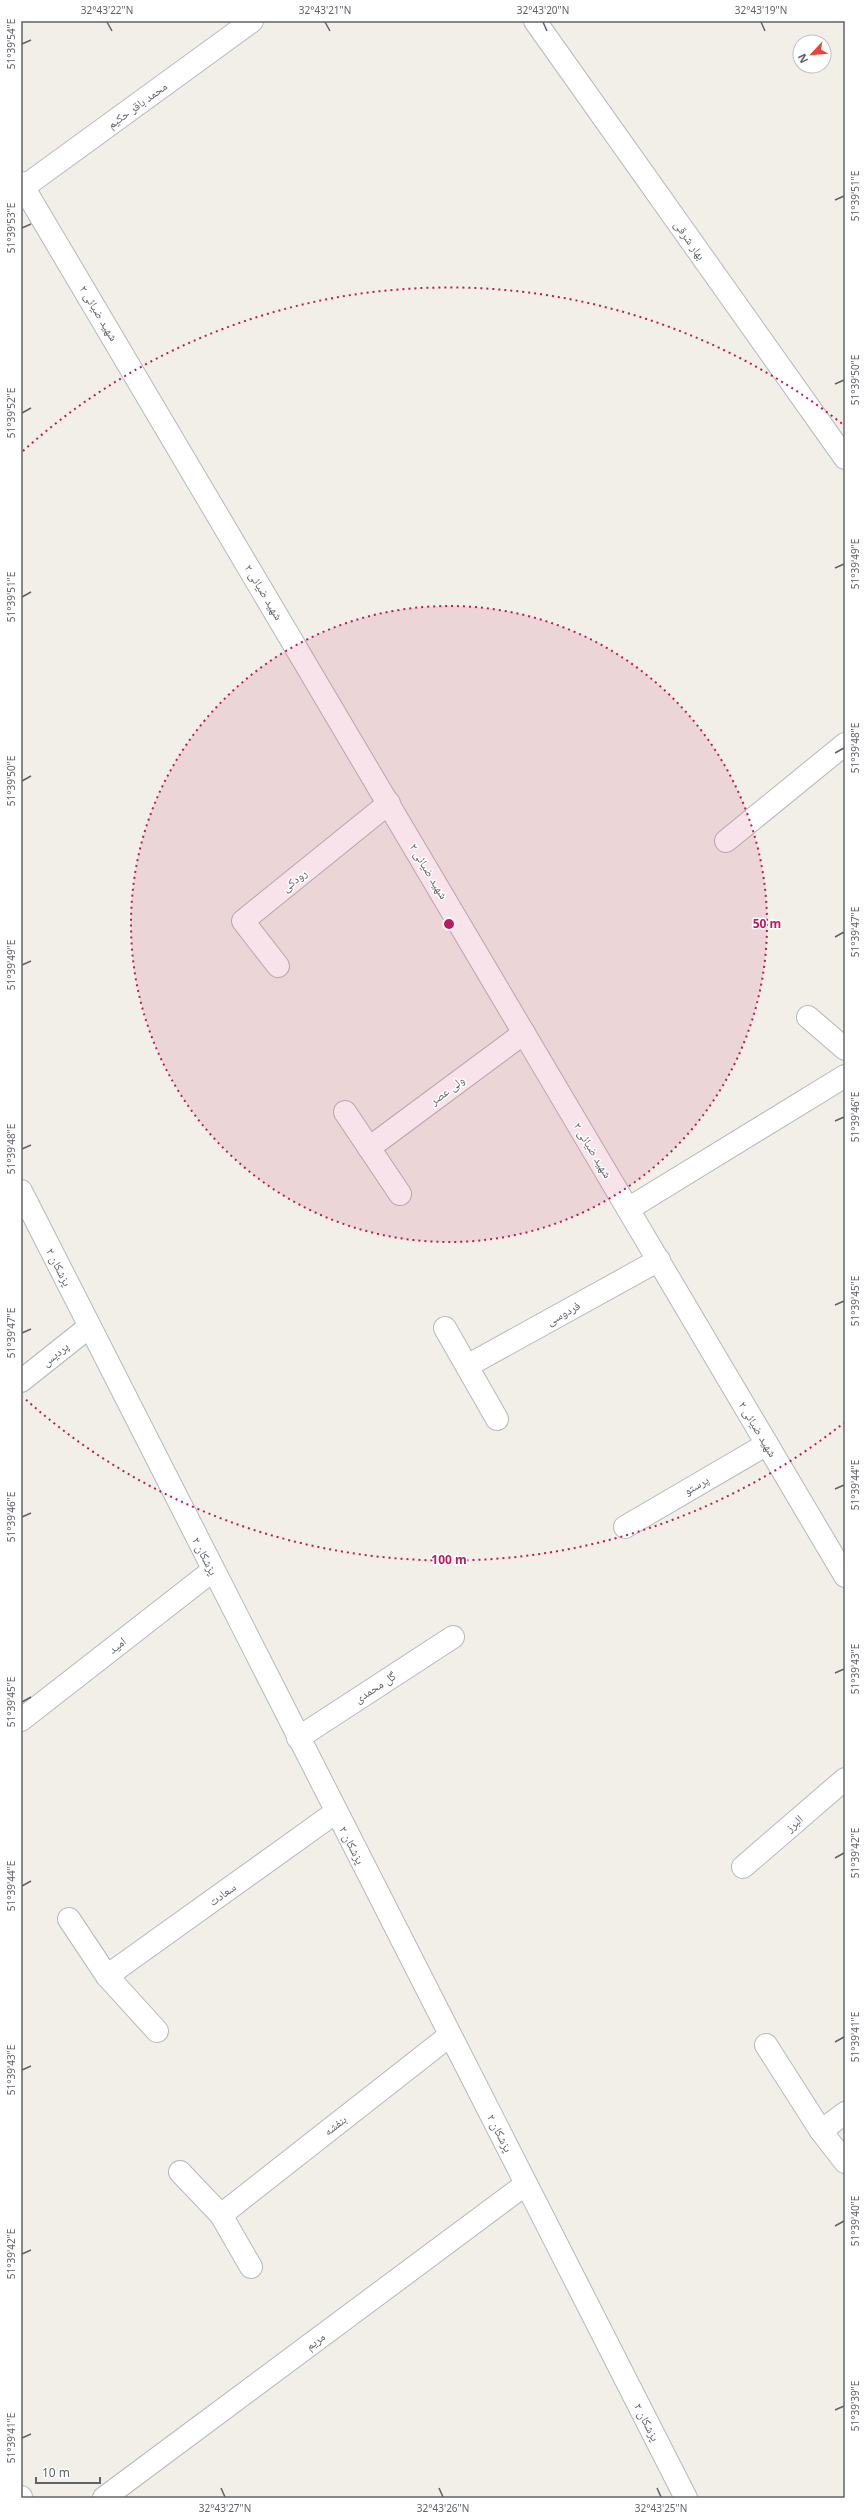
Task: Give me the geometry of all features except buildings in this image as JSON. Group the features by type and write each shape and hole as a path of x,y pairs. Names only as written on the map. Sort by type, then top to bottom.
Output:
{"street":[{"name":"محمد باقر حکیم","path":"22,187 252,21"},
{"name":"بهار شرقی","path":"534,21 845,458"},
{"name":"شهید ضیائی ۲","path":"22,187 389,803 845,1576"},
{"path":"726,841 845,744"},
{"name":"رودکی","path":"278,966 243,922 389,803"},
{"path":"808,1017 845,1049"},
{"name":"ولی عصر","path":"369,1148 524,1033"},
{"path":"628,1208 845,1076"},
{"path":"345,1112 400,1194"},
{"name":"پزشکان ۲","path":"21,1191 212,1571 686,2498"},
{"name":"فردوسی","path":"467,1366 659,1260"},
{"name":"پردیس","path":"21,1381 89,1327"},
{"path":"445,1328 497,1419"},
{"name":"پرستو","path":"625,1527 767,1444"},
{"name":"امید","path":"21,1720 212,1571"},
{"name":"گل محمدی","path":"298,1738 453,1636"},
{"name":"البرز","path":"743,1867 845,1779"},
{"name":"سعادت","path":"107,1976 336,1812"},
{"path":"69,1920 107,1976 157,2032"},
{"name":"بنفشه","path":"222,2215 449,2036"},
{"path":"766,2045 821,2131 845,2162"},
{"path":"821,2131 845,2113"},
{"path":"180,2172 222,2215 251,2267"},
{"name":"مریم","path":"104,2498 526,2184"}]}
